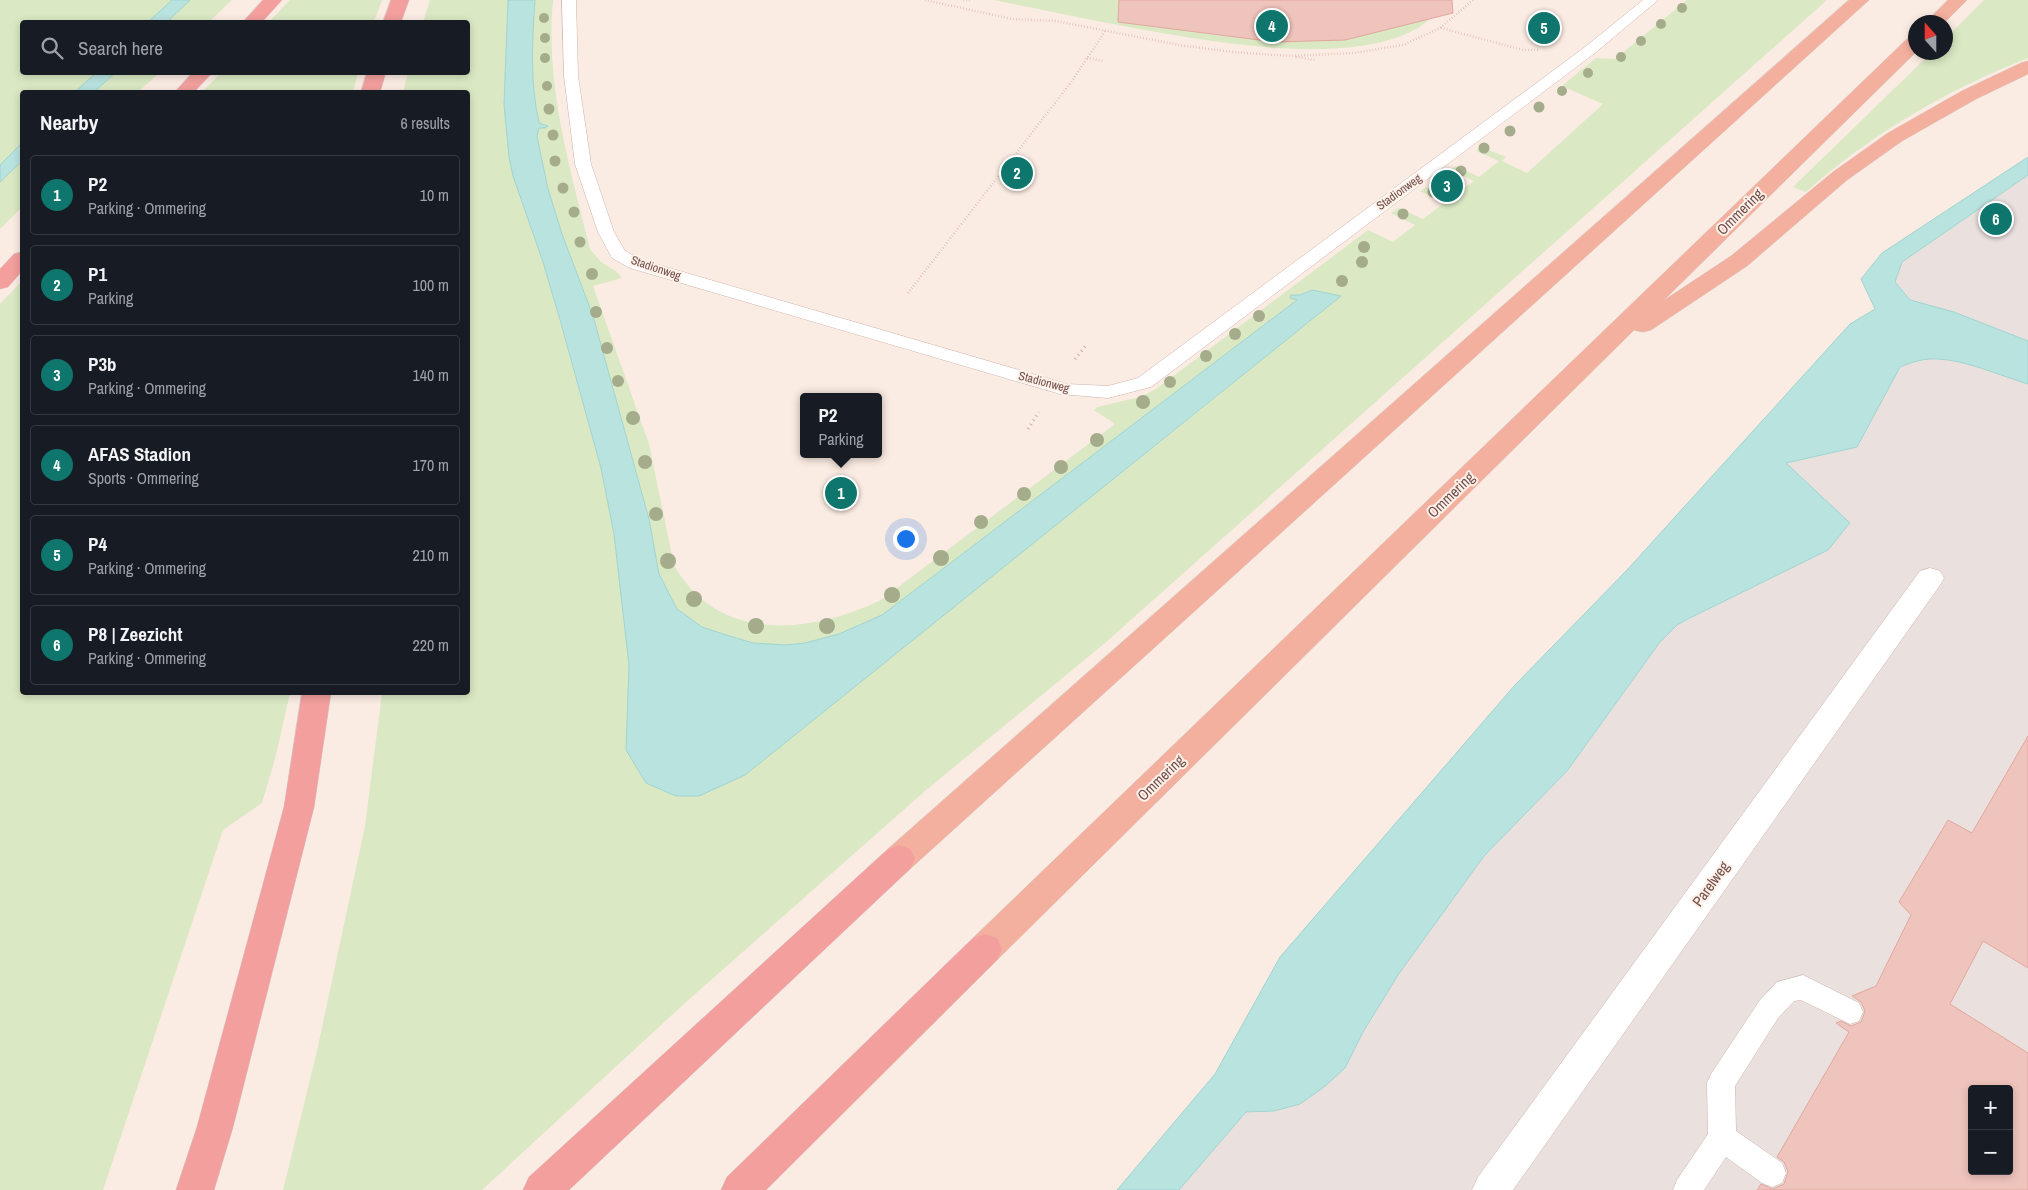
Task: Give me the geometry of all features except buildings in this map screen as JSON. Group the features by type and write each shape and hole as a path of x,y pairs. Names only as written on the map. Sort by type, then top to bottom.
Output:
{"highway":[{"path":"254,20 274,0"},
{"path":"393,20 400,0"},
{"path":"542,1190 899,860 1860,0"},
{"path":"1942,15 1958,0"},
{"name":"Ommering","path":"740,1190 1908,49"},
{"path":"1586,364 1739,261 1840,176 1895,137 1969,95 2028,67"},
{"path":"186,90 201,75"},
{"path":"372,90 375,75"},
{"path":"0,282 20,261"},
{"path":"195,1190 215,1127 299,807 318,695"}],"street":[{"name":"Parelweg","path":"1491,1190 1930,578"}],"lane":[{"name":"Stadionweg","path":"569,0 571,76 583,164 606,232 618,254 636,264 1067,390 1104,392 1144,383 1590,50 1651,0"},
{"path":"1687,1190 1722,1138 1721,1083 1768,1009 1786,991 1803,987 1850,1012"},
{"path":"1722,1138 1772,1173"}],"path":[{"path":"925,0 1012,18 1056,21 1179,45 1315,60"},
{"path":"963,0 970,0"},
{"path":"1290,56 1354,53 1403,46 1440,28 1473,0"},
{"path":"1440,28 1523,50 1590,50"},
{"path":"908,293 1072,81 1105,31"},
{"path":"1087,58 1104,61"}],"shaded area":[{"path":"2028,175 2028,1190 1179,1190 1246,1112 1345,1068 1363,1032 1398,975 1484,856 1567,771 1660,642 1677,625 1828,550 1850,524 1786,463 1894,282 1902,262"}],"green space":[{"path":"0,0 232,0 211,20 20,20 20,75 157,75 140,90 20,90 20,209 0,229"},
{"path":"290,0 382,0 375,20 271,20"},
{"path":"430,0 508,0 504,104 509,157 513,176 543,262 601,468 614,534 629,665 626,750 785,741 1215,398 1334,295 1318,291 1301,294 1296,298 1298,300 882,615 839,634 805,643 785,645 753,643 702,627 677,609 659,574 649,519 593,316 562,234 548,189 537,135 541,124 539,123 534,93 533,46 535,0 553,0 551,32 556,95 567,157 590,249 601,262 617,272 622,278 593,286 649,444 674,565 693,591 715,609 740,620 768,625 796,625 825,620 881,600 1115,424 1094,410 1097,407 1140,397 1156,389 1368,230 1393,242 1415,225 1391,213 1399,208 1423,219 1444,203 1420,191 1426,187 1450,198 1474,181 1450,170 1456,166 1479,177 1499,161 1476,151 1481,147 1506,157 1502,161 1527,173 1603,104 1563,85 1596,58 1615,59 1687,0 1827,0 1105,643 925,791 685,1003 482,1190 283,1190 317,1051 365,826 382,695 470,695 470,90 404,90 407,75 470,75 470,20 424,20"},
{"path":"994,0 1445,0 1423,25 1389,40 1348,47 1303,49 1211,41 1102,22"},
{"path":"1984,0 2028,0 2028,58 1968,84 1911,115 1857,151 1806,192 1793,187 1924,60 1953,60 1953,31"},
{"path":"219,75 357,75 354,90 204,90"},
{"path":"20,283 20,695 290,695 276,755 262,803 223,830 103,1190 0,1190 0,304"}],"water":[{"path":"172,0 190,0 169,20 150,20"},
{"path":"508,0 535,0 533,46 534,93 539,123 548,126 539,128 537,136 548,189 562,234 593,316 649,519 659,574 677,609 702,627 753,643 785,645 805,643 839,634 882,615 1297,300 1290,298 1291,295 1300,295 1312,290 1341,296 745,775 699,796 676,796 646,783 626,750 629,665 614,534 601,468 543,262 513,176 509,157 504,104"},
{"path":"94,75 113,75 96,90 77,90"},
{"path":"20,145 20,163 0,182 0,165"},
{"path":"2028,157 2028,175 1902,262 1895,282 1910,300 1954,312 2028,341 2028,384 1972,365 1949,360 1928,359 1909,364 1900,367 1857,447 1786,463 1850,523 1828,550 1677,625 1660,642 1567,771 1484,856 1398,975 1363,1032 1345,1068 1324,1087 1300,1104 1274,1111 1246,1112 1179,1190 1117,1190 1215,1074 1280,957 1515,685 1627,570 1850,324 1875,309 1861,279 1882,253"}],"place":[{"name":"AFAS Stadion","path":"1272,26"},
{"name":"P4","path":"1544,28"},
{"name":"P1","path":"1017,173"},
{"name":"P3b","path":"1447,186"},
{"name":"P8 | Zeezicht","path":"1996,219"},
{"name":"P2","path":"841,493"}]}
